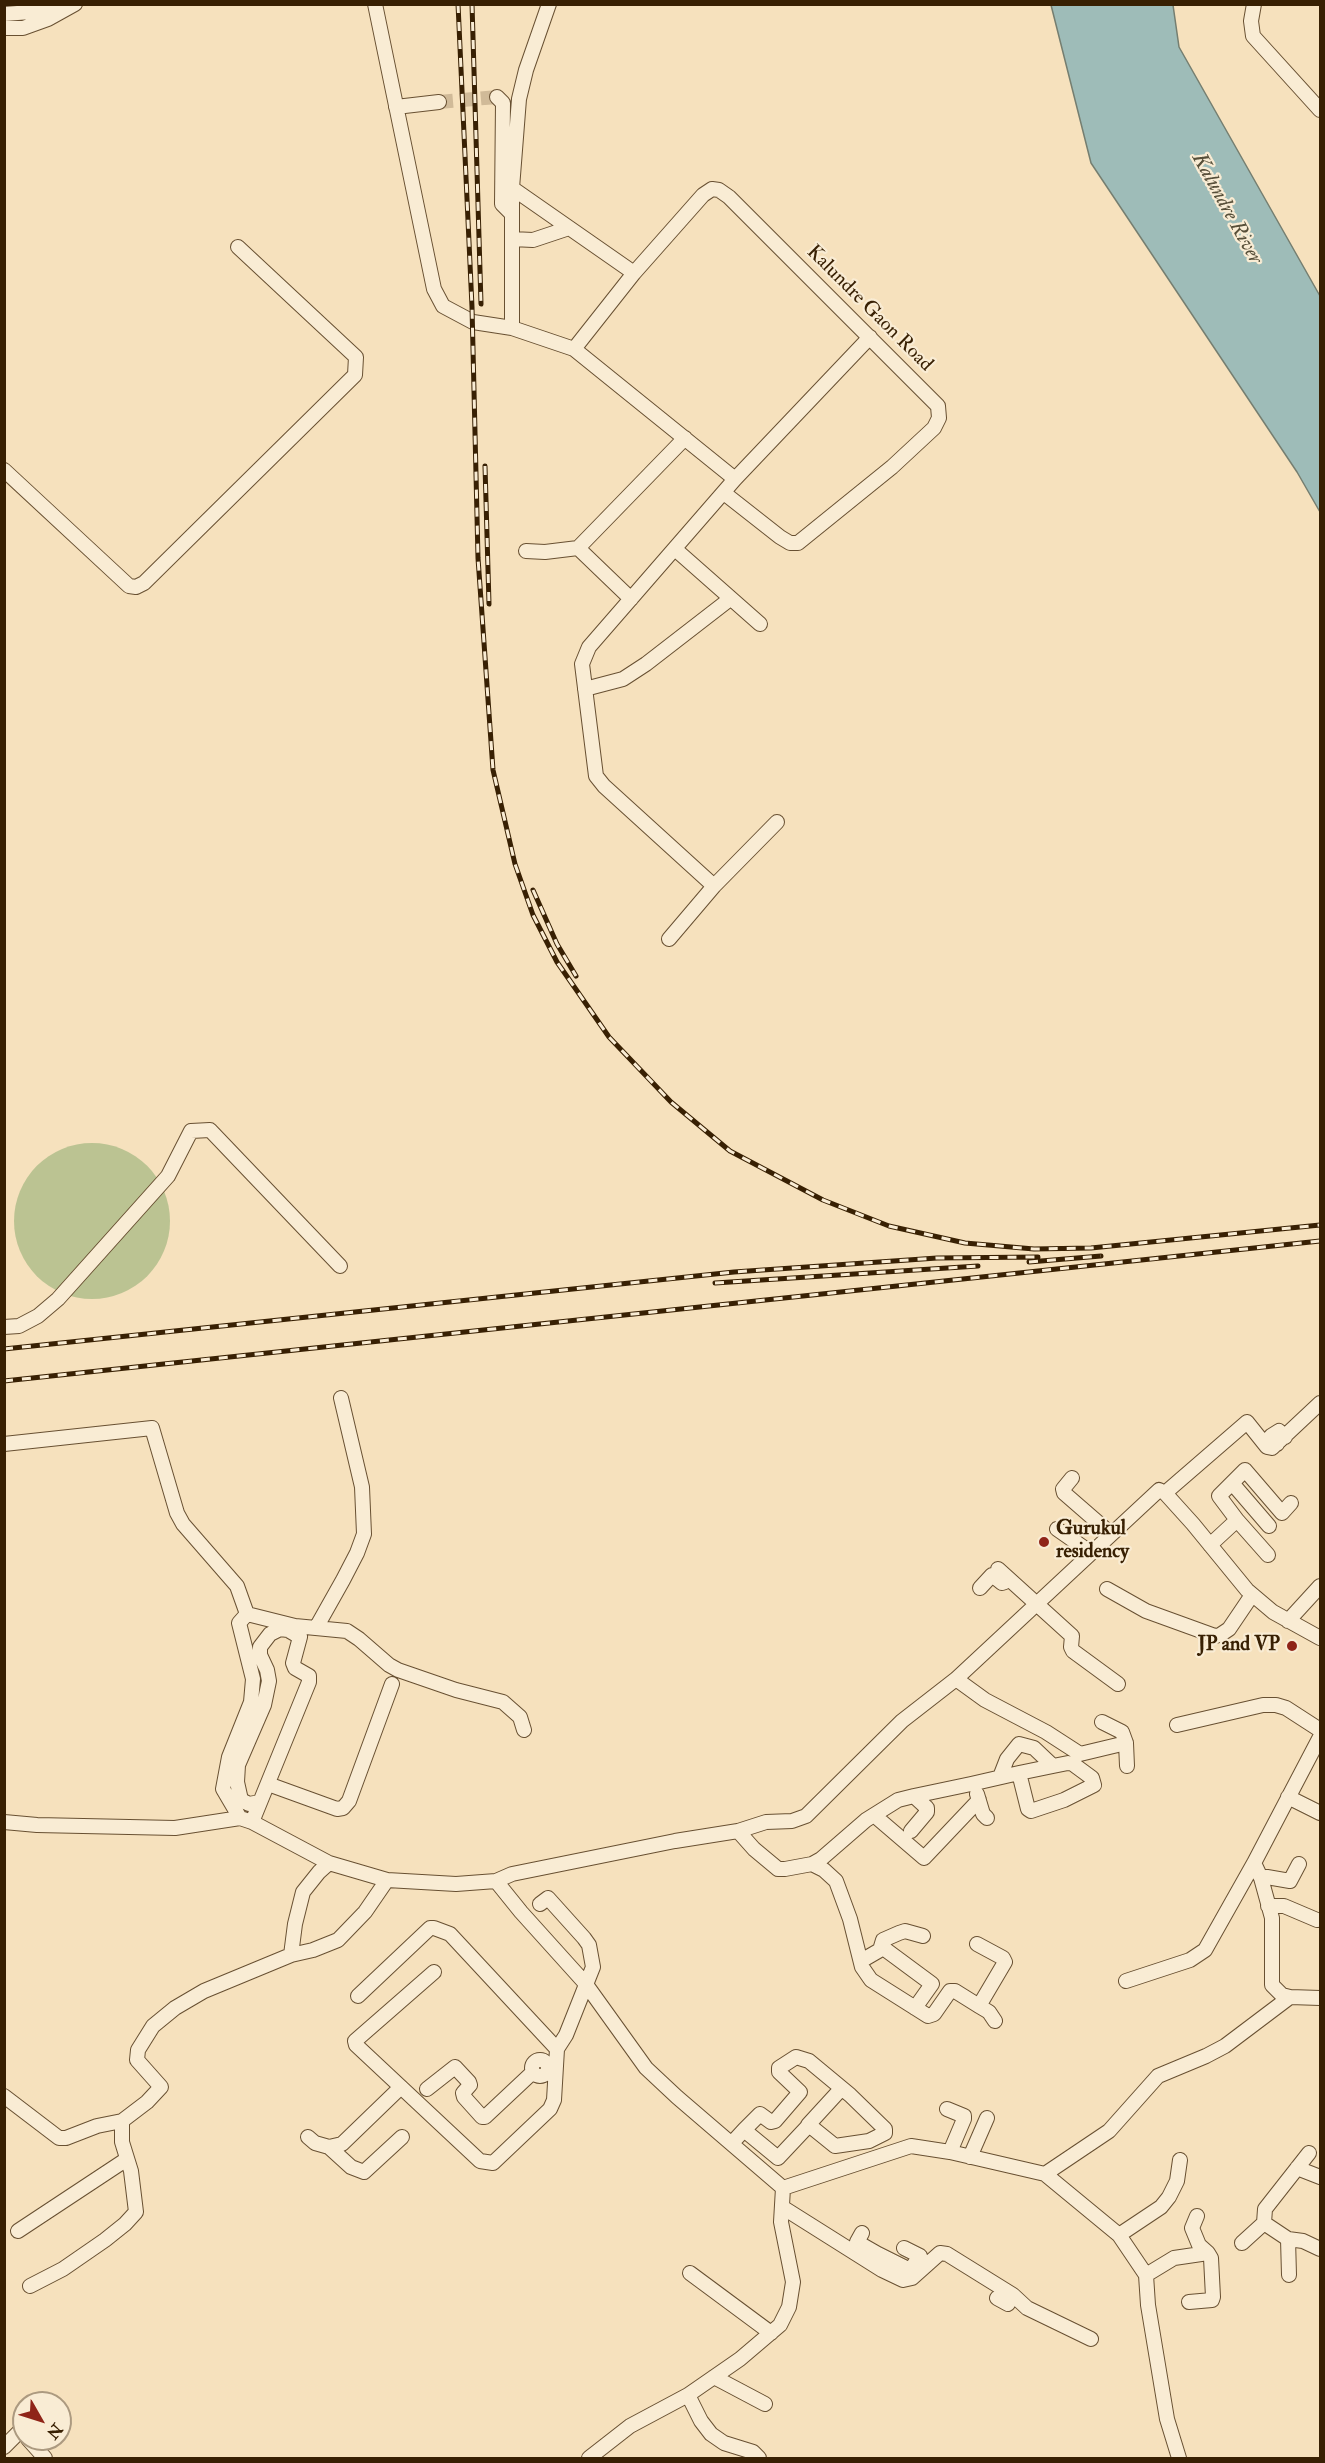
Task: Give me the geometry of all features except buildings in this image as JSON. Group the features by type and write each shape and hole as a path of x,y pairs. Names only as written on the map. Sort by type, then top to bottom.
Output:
{"street":[{"path":"4,14 31,12 50,4"},
{"path":"4,28 23,28 48,19 75,4"},
{"path":"375,4 434,289 443,306 472,322 512,328 574,349 735,479"},
{"path":"512,328 512,188 519,99 549,4"},
{"path":"1254,4 1251,21 1253,36 1320,110"},
{"path":"497,97 504,103 502,204 512,214"},
{"path":"396,107 439,102"},
{"path":"512,188 634,273"},
{"name":"Kalundre Gaon Road","path":"574,349 634,273 703,195 712,189 719,190 729,197 938,406 939,418 934,428 892,467 798,543 790,543 780,537 724,493"},
{"path":"512,239 533,240 569,228"},
{"path":"4,470 129,586 136,587 144,583 355,375 356,357 238,247"},
{"path":"714,886 604,786 596,776 582,664 588,647 735,479 870,337"},
{"path":"526,551 545,552 578,548 685,438"},
{"path":"578,548 631,599"},
{"path":"675,549 760,624"},
{"path":"585,689 623,679 730,599"},
{"path":"669,939 714,886 777,822"},
{"path":"4,1327 19,1326 38,1316 58,1299 168,1176 191,1131 210,1130 340,1266"},
{"path":"316,1628 343,1581 364,1534 362,1487 341,1398"},
{"path":"1165,1493 1251,1418 1268,1447 1272,1448 1312,1411"},
{"path":"4,1444 152,1428 177,1513 183,1524 237,1586 247,1614"},
{"path":"1255,1540 1286,1508 1245,1470 1219,1496 1237,1520 1268,1555"},
{"path":"1072,1478 1063,1489 1065,1493 1110,1533"},
{"path":"1232,1483 1269,1526"},
{"path":"247,1614 239,1623 253,1679 250,1702 229,1757 223,1789 246,1820 329,1863 387,1880 456,1884 496,1881 512,1874 675,1841 738,1831 766,1822 792,1821 806,1816 902,1721 956,1679 1110,1533 1159,1490 1165,1493 1252,1595 1288,1621 1320,1638"},
{"path":"1210,1545 1237,1520"},
{"path":"1057,1529 1090,1552"},
{"path":"980,1588 992,1575 1001,1575 1072,1636 1073,1651 1118,1684"},
{"path":"1288,1621 1320,1586"},
{"path":"1107,1589 1146,1611 1215,1636 1229,1629 1252,1595"},
{"path":"247,1614 295,1626 347,1631 398,1670 456,1690 503,1702 520,1717 524,1730"},
{"path":"4,1822 37,1825 175,1828 246,1820 260,1802 268,1784 309,1676 295,1668 293,1663 300,1636 288,1630 280,1629 270,1634 260,1647 260,1655 269,1681 264,1705 238,1765 237,1782 241,1800 249,1804 260,1802"},
{"path":"956,1679 985,1700 1046,1732 1080,1754 1094,1773"},
{"path":"268,1784 337,1809 344,1808 349,1801 392,1684"},
{"path":"1126,1981 1190,1960 1205,1950 1320,1737 1286,1708 1276,1705 1263,1705 1177,1725"},
{"path":"1102,1722 1122,1732 1126,1743 1127,1766"},
{"path":"1080,1754 1126,1743"},
{"path":"1000,1777 1007,1759 1019,1744 1034,1748 1053,1766"},
{"path":"738,1831 754,1849 778,1869 812,1864 898,1800 1000,1777 1019,1773 1068,1763 1073,1764 1092,1778 1094,1785 1064,1800 1031,1811 1028,1809 1019,1773"},
{"path":"974,1783 983,1814 987,1818"},
{"path":"911,1832 927,1812 927,1808 914,1796"},
{"path":"1288,1797 1320,1813"},
{"path":"875,1816 924,1858 979,1800"},
{"path":"291,1955 295,1924 303,1893 329,1863"},
{"path":"1254,1863 1261,1878 1272,1918 1272,1985 1282,1995 1320,1998"},
{"path":"812,1864 824,1870 836,1881 850,1919 862,1967 871,1980 931,2016 950,1991 956,1991 988,2012 995,2020"},
{"path":"1261,1878 1290,1881 1299,1864"},
{"path":"4,2096 59,2138 66,2138 97,2126 122,2121 147,2102 161,2087 137,2060 138,2050 153,2026 176,2008 204,1991 291,1955 313,1950 338,1940 365,1912 387,1880"},
{"path":"496,1881 520,1912 585,1983 646,2068 783,2188"},
{"path":"427,2089 455,2067 470,2085 463,2093 464,2097 482,2118 533,2072 536,2075 545,2074 566,2035 593,1967 589,1945 548,1898 540,1904"},
{"path":"1268,1906 1284,1906 1317,1920"},
{"path":"358,1996 430,1928 434,1928 450,1934 553,2056 554,2100 550,2109 493,2163 480,2161 356,2046 355,2041 434,1972"},
{"path":"861,1961 875,1954 882,1947 883,1941 898,1933 905,1932 923,1936"},
{"path":"977,1944 1003,1958 1005,1962 979,2006"},
{"path":"882,1947 932,1984 915,2008"},
{"path":"1045,2174 1109,2131 1158,2076 1225,2046 1290,1997"},
{"path":"732,2143 760,2114 771,2122 775,2121 800,2092 779,2072 779,2068 796,2057 809,2061 850,2095 885,2129 885,2133 869,2141 835,2146 808,2125"},
{"path":"329,2147 342,2144 401,2087"},
{"path":"765,2172 841,2089"},
{"path":"947,2109 964,2116 952,2147"},
{"path":"972,2153 987,2118"},
{"path":"30,2286 63,2269 105,2240 125,2224 135,2212 131,2171 122,2142 122,2121"},
{"path":"744,2130 778,2158"},
{"path":"308,2137 315,2143 329,2147 351,2167 364,2172 402,2137"},
{"path":"783,2188 824,2179 911,2146 952,2147 1045,2174 1119,2235 1146,2275 1148,2305 1165,2407 1179,2458"},
{"path":"1242,2243 1264,2223 1264,2209 1309,2153"},
{"path":"18,2231 127,2159"},
{"path":"1119,2235 1161,2207 1169,2197 1180,2171 1180,2160"},
{"path":"1297,2168 1320,2177"},
{"path":"589,2458 630,2426 688,2395 740,2359 780,2325 789,2307 793,2282 780,2222 783,2188"},
{"path":"782,2207 889,2261"},
{"path":"1189,2302 1212,2300 1213,2297 1211,2258 1199,2245 1192,2228 1197,2216"},
{"path":"1264,2223 1320,2249"},
{"path":"862,2234 857,2243 889,2261 903,2280 912,2278 939,2253 947,2254 1009,2302 1027,2308 1091,2339"},
{"path":"1289,2276 1297,2237"},
{"path":"1146,2275 1174,2258 1208,2253"},
{"path":"690,2273 771,2333"},
{"path":"714,2377 765,2404"},
{"path":"688,2395 701,2421 711,2434 724,2443 753,2452 759,2458"}],"green space":[{"path":"92,1143 107,1144 122,1149 147,1166 164,1191 169,1206 169,1236 164,1251 147,1276 122,1293 107,1298 92,1299 77,1298 62,1293 37,1276 20,1251 15,1236 14,1221 15,1206 20,1191 37,1166 62,1149 77,1144"}],"water":[{"name":"Kalundre River","path":"1051,5 1173,5 1179,47 1320,296 1320,512 1297,472 1091,163"}],"tunnel":[{"path":"439,102 497,97"}],"railway":[{"path":"458,4 472,307 478,558 493,770 515,864 533,915 557,962 609,1037 671,1102 730,1151 823,1200 889,1226 965,1243 1034,1249 1091,1248 1320,1225"},
{"path":"472,4 481,304"},
{"path":"485,466 489,604"},
{"path":"533,890 557,944 576,976"},
{"path":"4,1381 1320,1241"},
{"path":"1029,1262 1101,1256"},
{"path":"4,1349 734,1272 937,1258 1038,1257"},
{"path":"715,1283 978,1266"}],"place":[{"name":"Gurukul residency","path":"1044,1542"},
{"name":"JP and VP","path":"1292,1646"}]}
